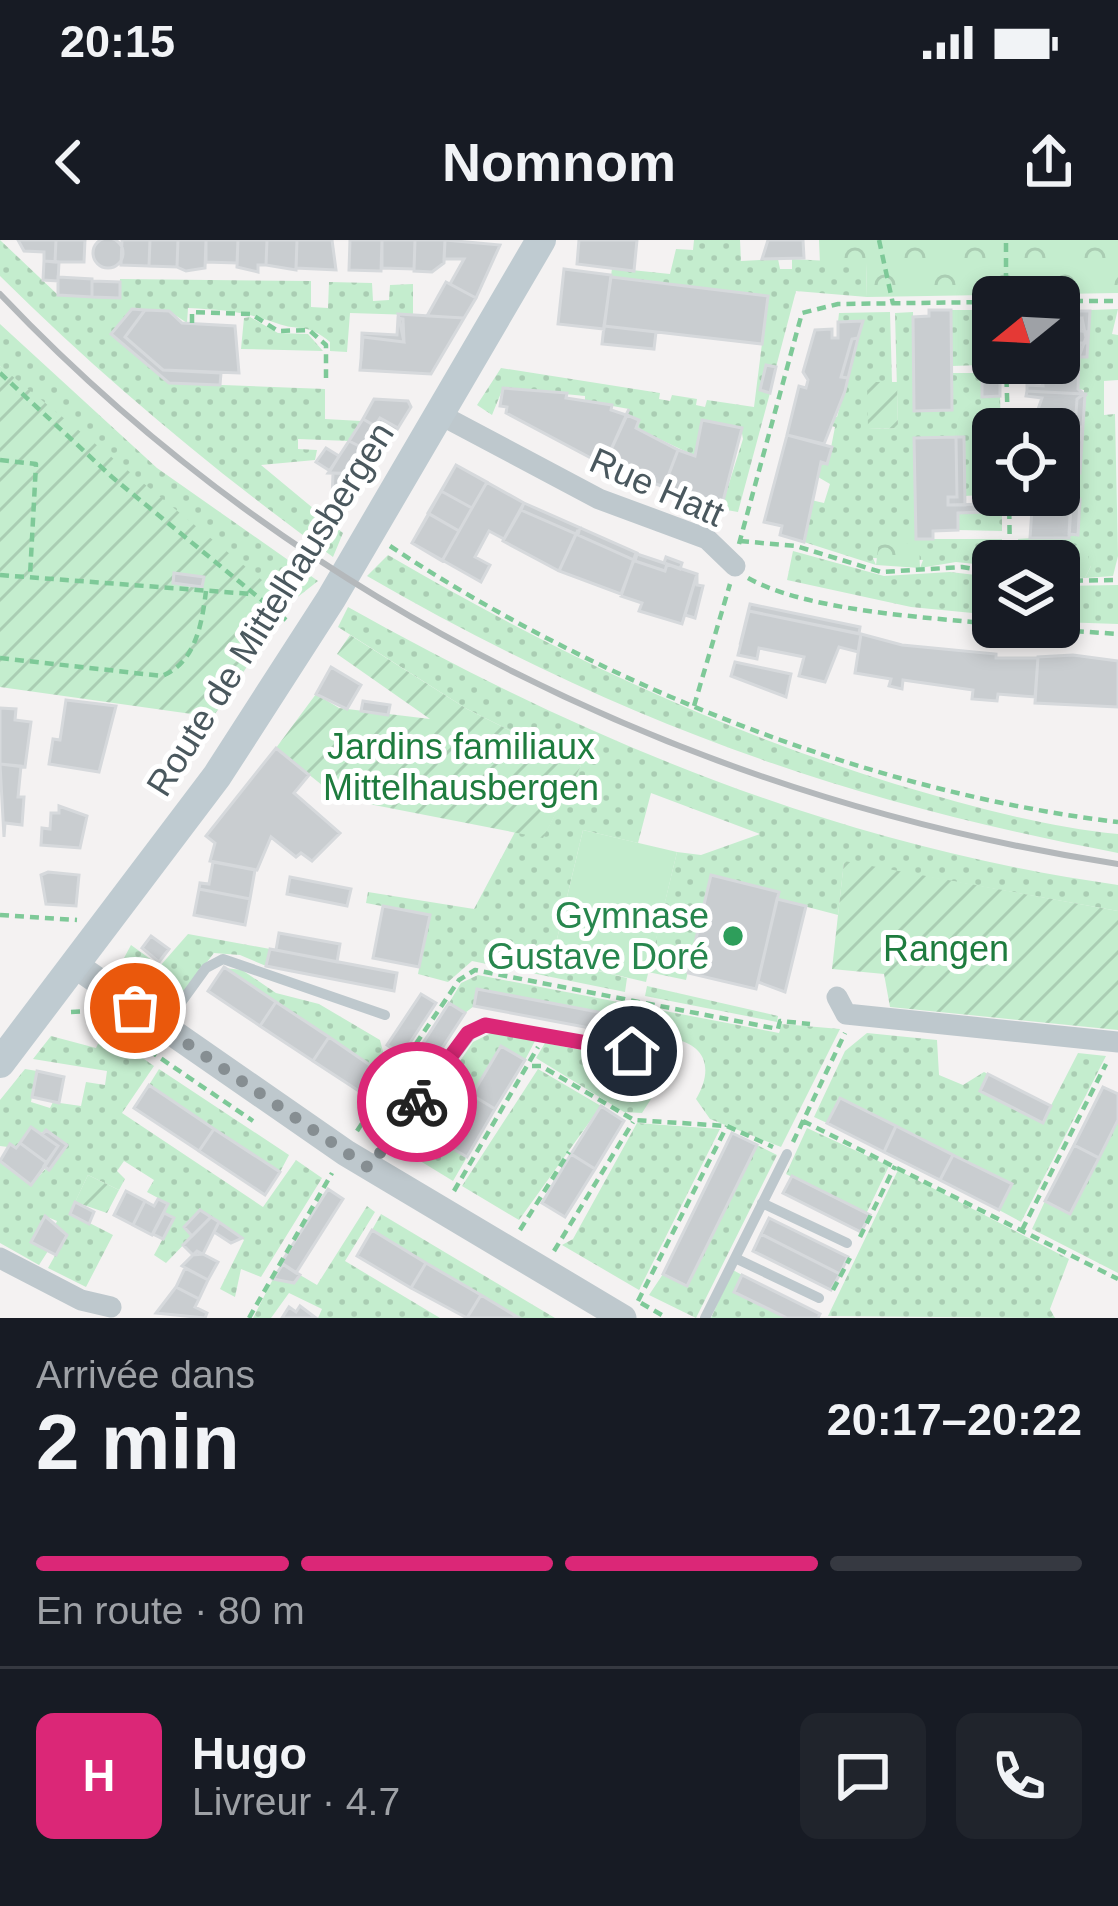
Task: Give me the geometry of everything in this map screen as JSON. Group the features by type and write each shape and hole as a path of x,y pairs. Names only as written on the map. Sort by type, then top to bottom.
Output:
{"main road":[{"name":"Route de Mittelhausbergen","path":"0,1063 217,776 307,638 541,240"}],"street":[{"name":"Rue Hatt","path":"439,414 598,499 707,539 735,566"},
{"path":"75,965 162,1029 628,1303"},
{"path":"836,997 846,1014 1114,1048"},
{"path":"0,1258 81,1300 110,1307"}],"lane":[{"path":"162,1029 206,968 223,959 385,1015"},
{"path":"377,1158 468,1033 496,1025 632,1051"},
{"path":"705,1318 787,1154"},
{"path":"762,1203 847,1243"},
{"path":"734,1258 819,1298"}],"path":[{"path":"879,240 893,304"},
{"path":"1006,240 1006,276"},
{"path":"1080,301 1118,301"},
{"path":"693,706 802,313 838,304 972,302"},
{"path":"192,323 192,312 250,314 278,331 309,330 326,345 326,378"},
{"path":"217,313 218,325"},
{"path":"0,374 112,477 307,638"},
{"path":"0,460 36,464 30,576"},
{"path":"370,533 456,590 693,706 828,754 929,782 1118,822"},
{"path":"739,541 796,546 881,572 972,569"},
{"name":"Rue Hatt","path":"735,566 758,584 785,592 889,613 972,622"},
{"path":"0,575 256,595"},
{"path":"1080,581 1118,580"},
{"path":"0,658 162,676 173,671 201,632 206,591"},
{"path":"1080,631 1118,634"},
{"path":"0,916 104,925"},
{"path":"658,1006 778,1029 780,1021 810,1024"},
{"path":"532,1066 634,1120 727,1126 787,1154 848,1028"},
{"path":"454,1191 532,1066 546,1035"},
{"path":"1022,1230 1114,1048"},
{"path":"554,1251 634,1120"},
{"path":"803,1121 1118,1279"},
{"path":"668,1318 628,1303 675,1237 727,1126"},
{"path":"357,1131 377,1158"},
{"path":"520,1230 569,1152"},
{"path":"249,1318 332,1173"},
{"path":"436,1180 470,1201"},
{"path":"504,1220 571,1261"}],"green space":[{"path":"0,240 58,295 119,298 120,279 311,281 311,307 328,308 329,282 372,283 373,301 389,300 390,285 413,284 413,315 350,313 347,352 330,351 330,342 309,330 223,310 188,308 187,323 169,311 133,310 169,383 325,389 325,419 361,421 349,441 298,439 298,449 317,450 315,460 261,465 343,533 333,557 161,423 0,276"},
{"path":"694,240 740,240 741,261 778,259 780,269 792,269 792,259 866,263 867,297 796,291 776,367 766,365 760,390 770,393 738,512 721,509 743,439 741,428 703,420 695,456 636,428 638,421 627,415 629,409 585,401 585,396 503,388 492,415 477,405 501,368 660,393 659,399 670,401 672,395 697,399 696,405 705,407 707,400 754,407 768,296 611,277 612,268 670,274 676,249 693,250"},
{"path":"819,240 1118,240 1118,293 1080,294 1080,276 972,276 972,295 867,297 866,263 820,264"},
{"path":"1118,309 1112,334 1118,335 1118,380 1104,381 1104,415 1115,414 1118,556 1113,576 1085,578 1091,566 1080,561 1080,540 1018,539 1078,535 1084,399 1084,390 1078,389 1080,343 1087,342 1082,318 1089,317 1090,310"},
{"path":"951,310 972,310 972,365 952,366"},
{"path":"890,312 892,382 868,383 869,429 898,428 895,313 913,312 914,411 952,410 952,373 972,373 972,384 982,384 982,396 1000,396 1000,408 972,408 972,496 965,496 914,438 916,539 1002,539 972,540 972,564 920,568 923,560 873,558 876,565 804,542 811,500 824,503 830,484 818,477 821,462 828,463 835,427 829,425 831,416 837,417 863,322 838,322 839,313"},
{"path":"244,318 278,333 308,334 323,351 241,349"},
{"path":"0,324 157,468 318,581 290,603 139,493 0,366"},
{"path":"0,366 290,603 213,717 0,687"},
{"path":"867,382 897,382 898,428 868,429"},
{"path":"958,513 1002,516 1002,531 958,530"},
{"path":"879,541 919,544 920,568 876,565"},
{"path":"1080,545 1085,545 1091,566 1085,578 1080,578"},
{"path":"793,551 884,576 972,575 972,613 911,607 787,580"},
{"path":"388,555 572,655 698,712 922,792 1033,821 1118,834 1118,853 1015,832 822,780 639,713 459,627 367,576"},
{"path":"1118,585 1118,624 1080,623 1080,586"},
{"path":"348,607 531,702 720,782 915,844 1118,885 1118,911 844,862 838,915 777,899 778,891 711,875 686,980 648,972 677,852 701,855 760,834 651,793 638,843 583,830 552,960 627,978 625,992 472,961 448,982 418,974 429,915 366,903 368,892 474,909 515,832 543,837 581,766 467,709 338,627"},
{"name":"Jardins familiaux Mittelhausbergen","path":"350,635 467,709 581,766 543,838 338,798 276,748 316,694 339,708 430,719 337,654"},
{"path":"583,830 677,852 646,982 552,960"},
{"name":"Rangen","path":"844,861 1118,911 1118,1030 890,1007 884,974 832,969"},
{"path":"188,934 270,949 266,966 240,955 214,953 176,1002 126,966 124,958 131,945 160,966"},
{"path":"225,968 242,970 276,993 319,1004 380,1040 389,1075 372,1100 368,1097 383,1073"},
{"path":"478,975 779,1033 782,1024 840,1029 781,1147 710,1119 696,1099 705,1070 701,1054 675,1039 645,1054 641,1071 653,1096 642,1113 624,1112 536,1058 545,1043 617,1057 622,1034 639,1020 478,989 474,1006 465,1013 449,1003 461,983"},
{"path":"647,986 778,1016 777,1022 645,996"},
{"path":"104,1031 154,1066 122,1113 263,1207 296,1160 322,1178 261,1277 241,1269 235,1297 220,1289 244,1240 200,1211 192,1236 166,1263 154,1255 174,1218 164,1213 169,1204 147,1192 154,1180 124,1161 117,1171 125,1179 119,1190 88,1175 70,1213 113,1235 86,1287 48,1268 66,1236 54,1228 57,1221 45,1216 32,1242 48,1251 39,1265 0,1243 0,1161 31,1185 66,1146 46,1130 16,1148 0,1146 0,1100 25,1069 37,1071 31,1102 50,1108 53,1102 81,1106 86,1082 105,1085 107,1071 33,1059 51,1036 96,1048"},
{"path":"491,1033 535,1041 525,1060 501,1047 444,1144 467,1157 453,1181 394,1145 410,1121 417,1124 473,1042"},
{"path":"867,1033 937,1040 939,1075 963,1085 984,1072 988,1074 981,1091 1042,1123 1078,1053 1106,1056 1021,1222 999,1210 1011,1184 841,1098 827,1123 814,1117 845,1051"},
{"path":"159,1069 289,1155 280,1172 149,1085"},
{"path":"538,1069 601,1106 519,1220 462,1186"},
{"path":"1118,1120 1118,1273 1032,1229 1045,1201 1070,1213"},
{"path":"637,1123 720,1129 639,1290 562,1245 573,1239"},
{"path":"807,1128 889,1166 866,1214 786,1174"},
{"path":"757,1145 777,1155 696,1318 649,1295 663,1274 688,1285"},
{"path":"898,1170 1069,1259 1050,1309 1055,1318 828,1316"},
{"path":"88,1175 119,1190 107,1213 75,1202"},
{"path":"367,1206 375,1212 345,1261 440,1318 318,1318 322,1309 289,1293 271,1318 253,1318 273,1279 294,1283 300,1275 317,1285"},
{"path":"381,1214 555,1318 519,1318 372,1230"},
{"path":"733,1270 742,1275 734,1292 787,1318 711,1318"}],"building":[{"path":"108,238 119,242 123,253 119,264 108,268 97,264 93,253 97,242"},
{"path":"18,240 56,240 55,262 44,261 44,252 24,251"},
{"path":"56,240 85,240 84,262 55,262"},
{"path":"122,240 150,240 149,266 121,265"},
{"path":"150,240 178,240 177,267 149,266"},
{"path":"178,240 206,240 205,268 186,271 177,267"},
{"path":"206,240 238,240 237,263 206,262"},
{"path":"238,240 267,240 266,265 258,265 258,272 237,267"},
{"path":"267,240 297,240 296,270 266,265"},
{"path":"297,240 332,240 336,270 296,268"},
{"path":"350,240 382,240 381,271 349,270"},
{"path":"382,240 415,240 414,269 382,268"},
{"path":"415,240 445,240 444,263 432,272 414,271"},
{"path":"445,240 500,245 476,298 450,284 464,259 444,259"},
{"path":"579,240 637,240 634,271 577,264"},
{"path":"768,240 803,240 804,258 762,259"},
{"path":"44,261 59,262 58,281 43,280"},
{"path":"564,269 611,275 604,329 558,324"},
{"path":"58,277 92,279 92,297 58,295"},
{"path":"611,277 768,296 762,344 604,326"},
{"path":"92,281 120,282 120,298 92,297"},
{"path":"446,282 476,298 464,318 427,316"},
{"path":"132,309 145,310 125,337 163,370 221,373 220,385 169,383 111,334"},
{"path":"145,310 169,311 182,323 235,326 239,373 163,370 125,337"},
{"path":"929,310 951,310 952,410 914,411 913,317 929,316"},
{"path":"1080,311 1090,311 1087,357 1080,357 1080,343 1087,343"},
{"path":"398,314 464,318 431,374 360,370 363,337 404,342"},
{"path":"398,318 403,319 404,342 363,337 361,361 362,333 397,335"},
{"path":"1080,318 1081,331 1088,332 1080,354"},
{"path":"863,321 858,338 852,339 841,377 848,378 845,391 824,444 787,435 799,386 806,388 803,372 815,330 832,329 832,338 838,338 838,322"},
{"path":"604,326 656,332 654,349 602,344"},
{"path":"858,338 848,378 841,377 852,339"},
{"path":"766,365 776,367 770,393 760,390"},
{"path":"982,384 1000,384 1000,396 982,397"},
{"path":"1078,384 1084,394 1027,391 1027,385"},
{"path":"503,388 567,393 566,398 612,405 611,410 626,415 629,409 604,465 506,413 507,407 500,406"},
{"path":"1027,391 1084,394 1077,399 1076,408 1038,408 1042,398 1026,396"},
{"path":"1085,394 1080,473 1082,427 1077,399"},
{"path":"374,399 408,401 411,407 398,428 380,418 375,426 363,419"},
{"path":"627,415 639,420 636,428 678,450 664,487 604,465"},
{"path":"380,418 398,428 381,457 349,441 363,419 375,426"},
{"path":"702,420 742,428 721,509 664,487 678,450 695,456"},
{"path":"787,435 832,447 827,464 821,462 804,542 780,535 782,526 764,522"},
{"path":"956,437 957,497 948,497 948,505 972,504 972,512 958,513 958,530 933,531 933,539 916,539 914,438"},
{"path":"956,437 964,437 965,505 948,505 948,497 957,497"},
{"path":"349,441 381,457 370,474 328,473"},
{"path":"326,448 339,456 330,471 316,462"},
{"path":"456,465 524,503 504,539 489,531 475,557 490,565 481,582 412,543"},
{"path":"456,465 487,482 472,508 441,491"},
{"path":"333,473 370,474 354,502 332,501"},
{"path":"441,491 472,508 459,531 428,513"},
{"path":"524,503 637,553 634,560 578,535 579,531 576,534 521,510"},
{"path":"521,510 576,534 559,571 503,541"},
{"path":"429,514 459,531 442,561 412,543"},
{"path":"1032,516 1070,516 1069,538 1030,538"},
{"path":"1070,516 1079,516 1078,535 1069,534"},
{"path":"578,530 578,535 634,560 621,594 559,571"},
{"path":"636,553 635,561 665,571 667,564 697,574 682,624 639,611 642,603 621,596"},
{"path":"637,554 682,563 680,569 667,564 665,571 635,561"},
{"path":"174,573 204,577 202,587 173,583"},
{"path":"697,574 697,585 703,586 695,618 685,615"},
{"path":"750,604 860,627 859,634 749,611 740,645"},
{"path":"749,611 861,634 858,652 839,647 825,682 799,676 804,657 759,648 757,659 738,655"},
{"path":"861,634 902,645 996,654 996,658 1038,658 1035,697 998,694 997,701 972,699 973,690 903,680 902,689 889,686 891,679 855,673"},
{"path":"1073,655 1118,661 1118,707 1035,703 1038,657"},
{"path":"735,662 791,674 786,697 731,676"},
{"path":"331,667 361,685 347,709 316,694"},
{"path":"66,700 116,706 99,772 49,764 53,739 60,740"},
{"path":"363,701 390,705 388,715 361,711"},
{"path":"0,708 16,709 15,720 31,722 25,767 0,764"},
{"path":"276,748 309,775 294,793 340,833 312,861 301,853 296,857 271,837 257,870 210,861 215,843 206,836"},
{"path":"0,764 21,766 18,797 24,797 22,825 5,823 4,837"},
{"path":"59,806 87,816 80,848 41,845 42,828 50,829 51,813 59,813"},
{"path":"213,862 255,870 250,899 199,889 200,883 209,884"},
{"path":"41,875 79,875 76,906 46,904"},
{"name":"Gymnase Gustave Doré","path":"711,875 779,892 756,989 688,973"},
{"path":"290,877 351,889 347,906 287,894"},
{"path":"199,889 250,899 245,925 194,915"},
{"path":"777,899 806,906 785,992 758,982"},
{"path":"383,906 430,915 419,967 373,958"},
{"path":"279,933 340,944 337,962 276,950"},
{"path":"151,936 169,949 159,962 142,948"},
{"path":"270,949 397,973 394,991 266,966"},
{"path":"224,967 276,1002 260,1026 208,991"},
{"path":"477,989 640,1020 637,1037 474,1006"},
{"path":"421,994 436,1003 402,1055 387,1045"},
{"path":"276,1002 329,1037 313,1061 260,1026"},
{"path":"449,1003 465,1013 398,1116 382,1106"},
{"path":"329,1037 383,1074 368,1097 313,1061"},
{"path":"501,1046 525,1060 495,1109 472,1095"},
{"path":"37,1071 64,1077 59,1103 32,1097"},
{"path":"988,1074 1051,1106 1043,1123 980,1091"},
{"path":"149,1085 214,1129 199,1151 134,1108"},
{"path":"1103,1087 1118,1094 1118,1120 1099,1158 1074,1145"},
{"path":"472,1095 495,1109 467,1157 443,1143"},
{"path":"840,1098 896,1126 884,1152 827,1123"},
{"path":"601,1106 624,1121 595,1169 571,1154"},
{"path":"896,1126 953,1155 940,1180 884,1152"},
{"path":"31,1127 58,1146 47,1163 20,1143"},
{"path":"214,1129 280,1172 265,1195 199,1151"},
{"path":"46,1130 67,1145 49,1170 44,1166 58,1146 42,1135"},
{"path":"732,1133 757,1145 687,1286 663,1274"},
{"path":"20,1143 47,1163 31,1185 0,1161 10,1144 16,1148"},
{"path":"1074,1145 1099,1158 1070,1214 1045,1201"},
{"path":"571,1154 595,1169 565,1217 542,1203"},
{"path":"953,1155 1012,1184 999,1210 940,1180"},
{"path":"792,1176 870,1215 861,1232 783,1193"},
{"path":"328,1189 343,1199 296,1273 281,1263"},
{"path":"126,1191 145,1201 133,1225 114,1215"},
{"path":"158,1199 168,1204 152,1235 133,1225 145,1201 154,1206"},
{"path":"75,1202 94,1212 89,1224 70,1214"},
{"path":"200,1210 211,1217 192,1236 184,1227"},
{"path":"164,1213 174,1218 163,1239 153,1234"},
{"path":"45,1216 67,1235 56,1255 31,1242"},
{"path":"211,1217 219,1222 203,1254 193,1255 183,1245"},
{"path":"769,1218 848,1257 840,1274 761,1234"},
{"path":"219,1222 242,1238 231,1243 214,1232"},
{"path":"372,1230 426,1263 411,1288 357,1256"},
{"path":"761,1234 840,1274 831,1290 753,1251"},
{"path":"197,1251 218,1262 208,1280 182,1266"},
{"path":"426,1263 481,1295 467,1318 411,1288"},
{"path":"283,1264 300,1275 294,1283 273,1279"},
{"path":"185,1268 208,1280 199,1299 176,1287"},
{"path":"742,1275 820,1314 818,1318 787,1318 734,1292"},
{"path":"176,1287 199,1299 195,1307 207,1313 205,1318 156,1313"},
{"path":"481,1295 519,1318 467,1318"},
{"path":"300,1306 316,1318 282,1318 289,1307 296,1312"}],"railway":[{"path":"0,294 116,405 240,505 373,594 512,671 657,737 808,791 961,834 1118,864"}],"way so far":[{"path":"135,1008 369,1168 417,1102"}],"place":[{"name":"Gymnase Gustave Doré","path":"733,936"}],"route":[{"path":"417,1102 468,1033 485,1025 632,1051"}]}
